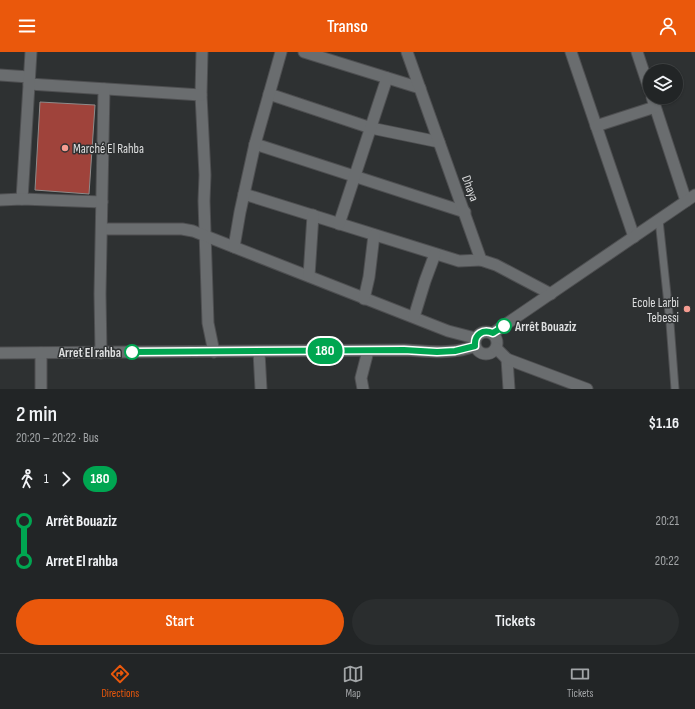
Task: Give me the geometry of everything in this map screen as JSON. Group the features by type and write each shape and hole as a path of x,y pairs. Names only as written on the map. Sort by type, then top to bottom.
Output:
{"street":[{"path":"22,199 31,52"},
{"path":"202,52 201,95 208,323 214,352"},
{"path":"234,247 255,144 281,52"},
{"path":"304,52 420,88"},
{"name":"Dhaya","path":"407,52 481,260"},
{"path":"571,52 634,237"},
{"path":"637,52 643,70"},
{"path":"0,75 104,89 201,95"},
{"path":"339,224 387,78"},
{"path":"101,353 100,294 104,89"},
{"path":"269,94 371,128 439,142"},
{"path":"596,126 648,104"},
{"path":"493,333 690,198 654,104"},
{"path":"255,144 465,212"},
{"path":"244,194 313,214 339,224 459,261 481,260 496,265 551,294"},
{"path":"0,200 22,199 102,202"},
{"path":"309,276 313,214"},
{"path":"102,229 193,230 475,342"},
{"path":"364,299 374,235"},
{"path":"414,317 435,254"},
{"path":"484,331 493,333 497,339 496,348 491,353 485,354 478,352 475,342 478,335 484,331"},
{"path":"1,351 101,353 455,351 475,342"},
{"path":"496,348 507,358 587,389"},
{"path":"363,389 362,378 368,351"},
{"path":"259,352 261,389"},
{"path":"41,353 41,389"},
{"path":"507,358 509,389"}],"lane":[{"path":"659,220 670,323 675,389"}],"building":[{"name":"Marché El Rahba","path":"40,102 95,105 89,194 35,190"}],"bus line":[{"name":"180","path":"132,352 455,351 475,346 475,338 480,333 488,331 493,333 504,326"}],"place":[{"name":"Marché El Rahba","path":"65,148"},
{"name":"Ecole Larbi Tebessi","path":"687,309"},
{"name":"Arrêt Bouaziz","path":"504,326"},
{"name":"Arret El rahba","path":"132,352"}]}
